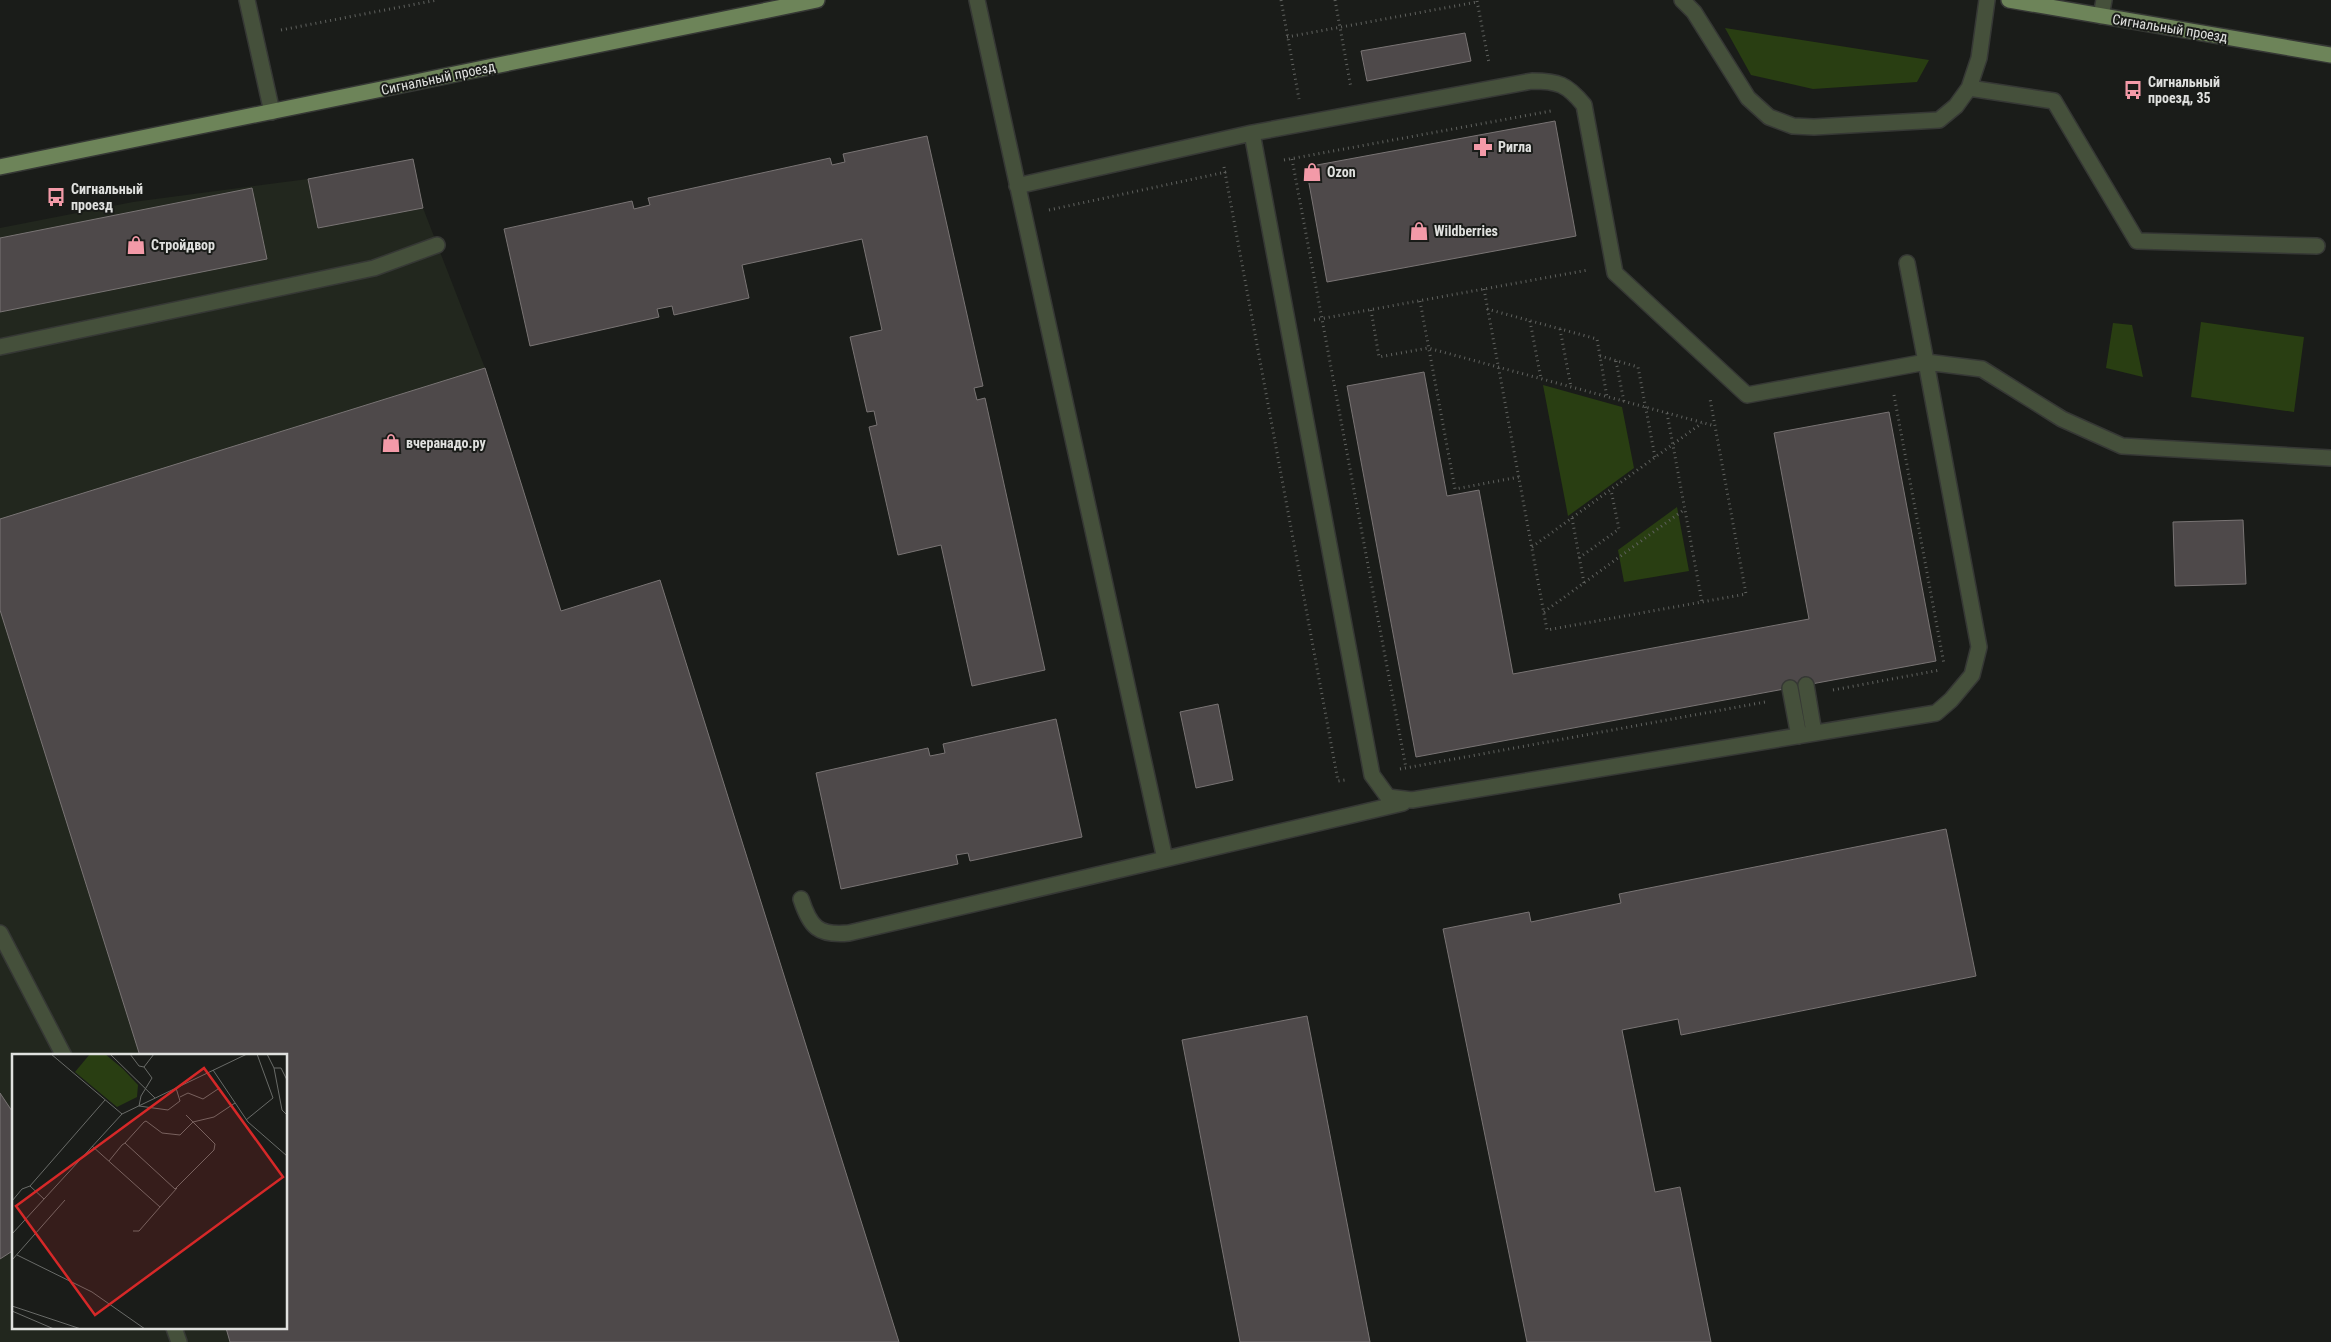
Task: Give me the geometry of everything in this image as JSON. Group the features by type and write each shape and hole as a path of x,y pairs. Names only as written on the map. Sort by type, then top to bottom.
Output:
{"main road":[{"name":"Сигнальный проезд","path":"0,167 817,0"},
{"name":"Сигнальный проезд","path":"2009,0 2331,55"}],"street":[{"path":"247,0 272,112"},
{"path":"977,0 1164,859"},
{"path":"1682,0 1694,12 1748,98 1768,117 1792,126 1814,127 1939,120 1956,106 1969,88 1979,58 1987,0"},
{"path":"2101,16 2104,0"},
{"path":"1018,186 1252,133 1493,88 1532,82 1554,81 1574,92 1584,105 1615,273 1747,395 1926,362 1982,369 2062,419 2122,446 2331,458"},
{"path":"1969,88 2054,101 2137,241 2317,246"},
{"path":"1252,133 1372,775 1388,797 1412,800"},
{"path":"0,347 374,268 437,245"},
{"path":"802,899 808,920 816,928 836,934 849,933 1412,800 1936,713 1951,700 1972,675 1979,647 1907,263"},
{"path":"1806,689 1814,733"},
{"path":"1791,692 1799,736"},
{"path":"0,933 63,1054"},
{"path":"175,1330 179,1342"}],"path":[{"path":"256,34 436,0"},
{"path":"1281,0 1309,156"},
{"path":"1335,0 1356,114"},
{"path":"1287,37 1477,1 1493,88"},
{"path":"1024,216 1259,165 1584,105"},
{"path":"1218,140 1226,172 1338,781 1791,692"},
{"path":"1292,159 1412,800"},
{"path":"1288,325 1614,265"},
{"path":"1484,289 1547,630 1746,594 1709,396"},
{"path":"1420,301 1455,489 1519,477"},
{"path":"1487,309 1597,339 1607,397"},
{"path":"1371,310 1380,357 1428,348 1715,426"},
{"path":"1530,321 1541,379"},
{"path":"1560,329 1571,388"},
{"path":"1600,356 1638,367 1655,457"},
{"path":"1616,361 1624,402"},
{"path":"1806,689 1945,669 1894,395"},
{"path":"1667,413 1702,602"},
{"path":"1532,547 1702,423"},
{"path":"1579,558 1619,529 1611,490"},
{"path":"1544,612 1685,509"},
{"path":"1572,518 1584,583"}],"shaded area":[{"path":"413,159 423,208 485,368 561,611 660,580 899,1342 0,1342 0,228 133,202 308,179"}],"green space":[{"path":"1725,28 1929,60 1917,82 1813,89 1751,75"},
{"path":"2201,322 2304,337 2294,412 2191,397"},
{"path":"2113,323 2132,325 2143,377 2106,368"},
{"path":"1543,385 1622,407 1634,468 1568,516"},
{"path":"1677,507 1689,571 1624,582 1618,550"}],"building":[{"path":"1465,33 1471,61 1367,81 1361,51"},
{"path":"1555,121 1576,236 1327,282 1306,167"},
{"path":"927,136 983,386 974,388 977,400 985,398 1045,670 972,686 941,545 898,555 869,427 877,425 874,411 867,412 850,337 882,330 862,239 742,265 749,298 674,315 672,306 657,309 659,317 530,346 504,229 632,201 634,209 650,205 648,198 830,158 832,165 845,162 843,154"},
{"path":"413,159 423,208 318,228 308,179"},
{"path":"252,188 267,259 0,312 0,238"},
{"path":"485,368 561,611 660,580 899,1342 230,1342 227,1330 288,1330 288,1054 139,1054 0,610 0,519"},
{"path":"1424,372 1447,496 1479,490 1513,674 1809,619 1774,433 1889,412 1936,661 1416,757 1347,386"},
{"path":"2243,520 2246,584 2175,586 2173,522"},
{"path":"1218,704 1233,780 1196,788 1180,712"},
{"path":"1056,719 1082,837 970,861 968,853 956,855 958,864 841,889 816,773 928,748 930,756 945,753 943,744"},
{"path":"1946,829 1976,976 1681,1035 1678,1019 1622,1030 1655,1192 1680,1187 1711,1342 1527,1342 1443,929 1529,912 1531,922 1621,903 1619,894"},
{"path":"1307,1016 1370,1342 1240,1342 1182,1040"},
{"path":"0,1093 12,1111 12,1251 0,1259"}],"place":[{"name":"Сигнальный проезд, 35","path":"2133,90"},
{"name":"Ригла","path":"1483,147"},
{"name":"Ozon","path":"1312,172"},
{"name":"Сигнальный проезд","path":"56,197"},
{"name":"Wildberries","path":"1419,231"},
{"name":"Стройдвор","path":"136,245"},
{"name":"вчеранадо.ру","path":"391,443"}]}
